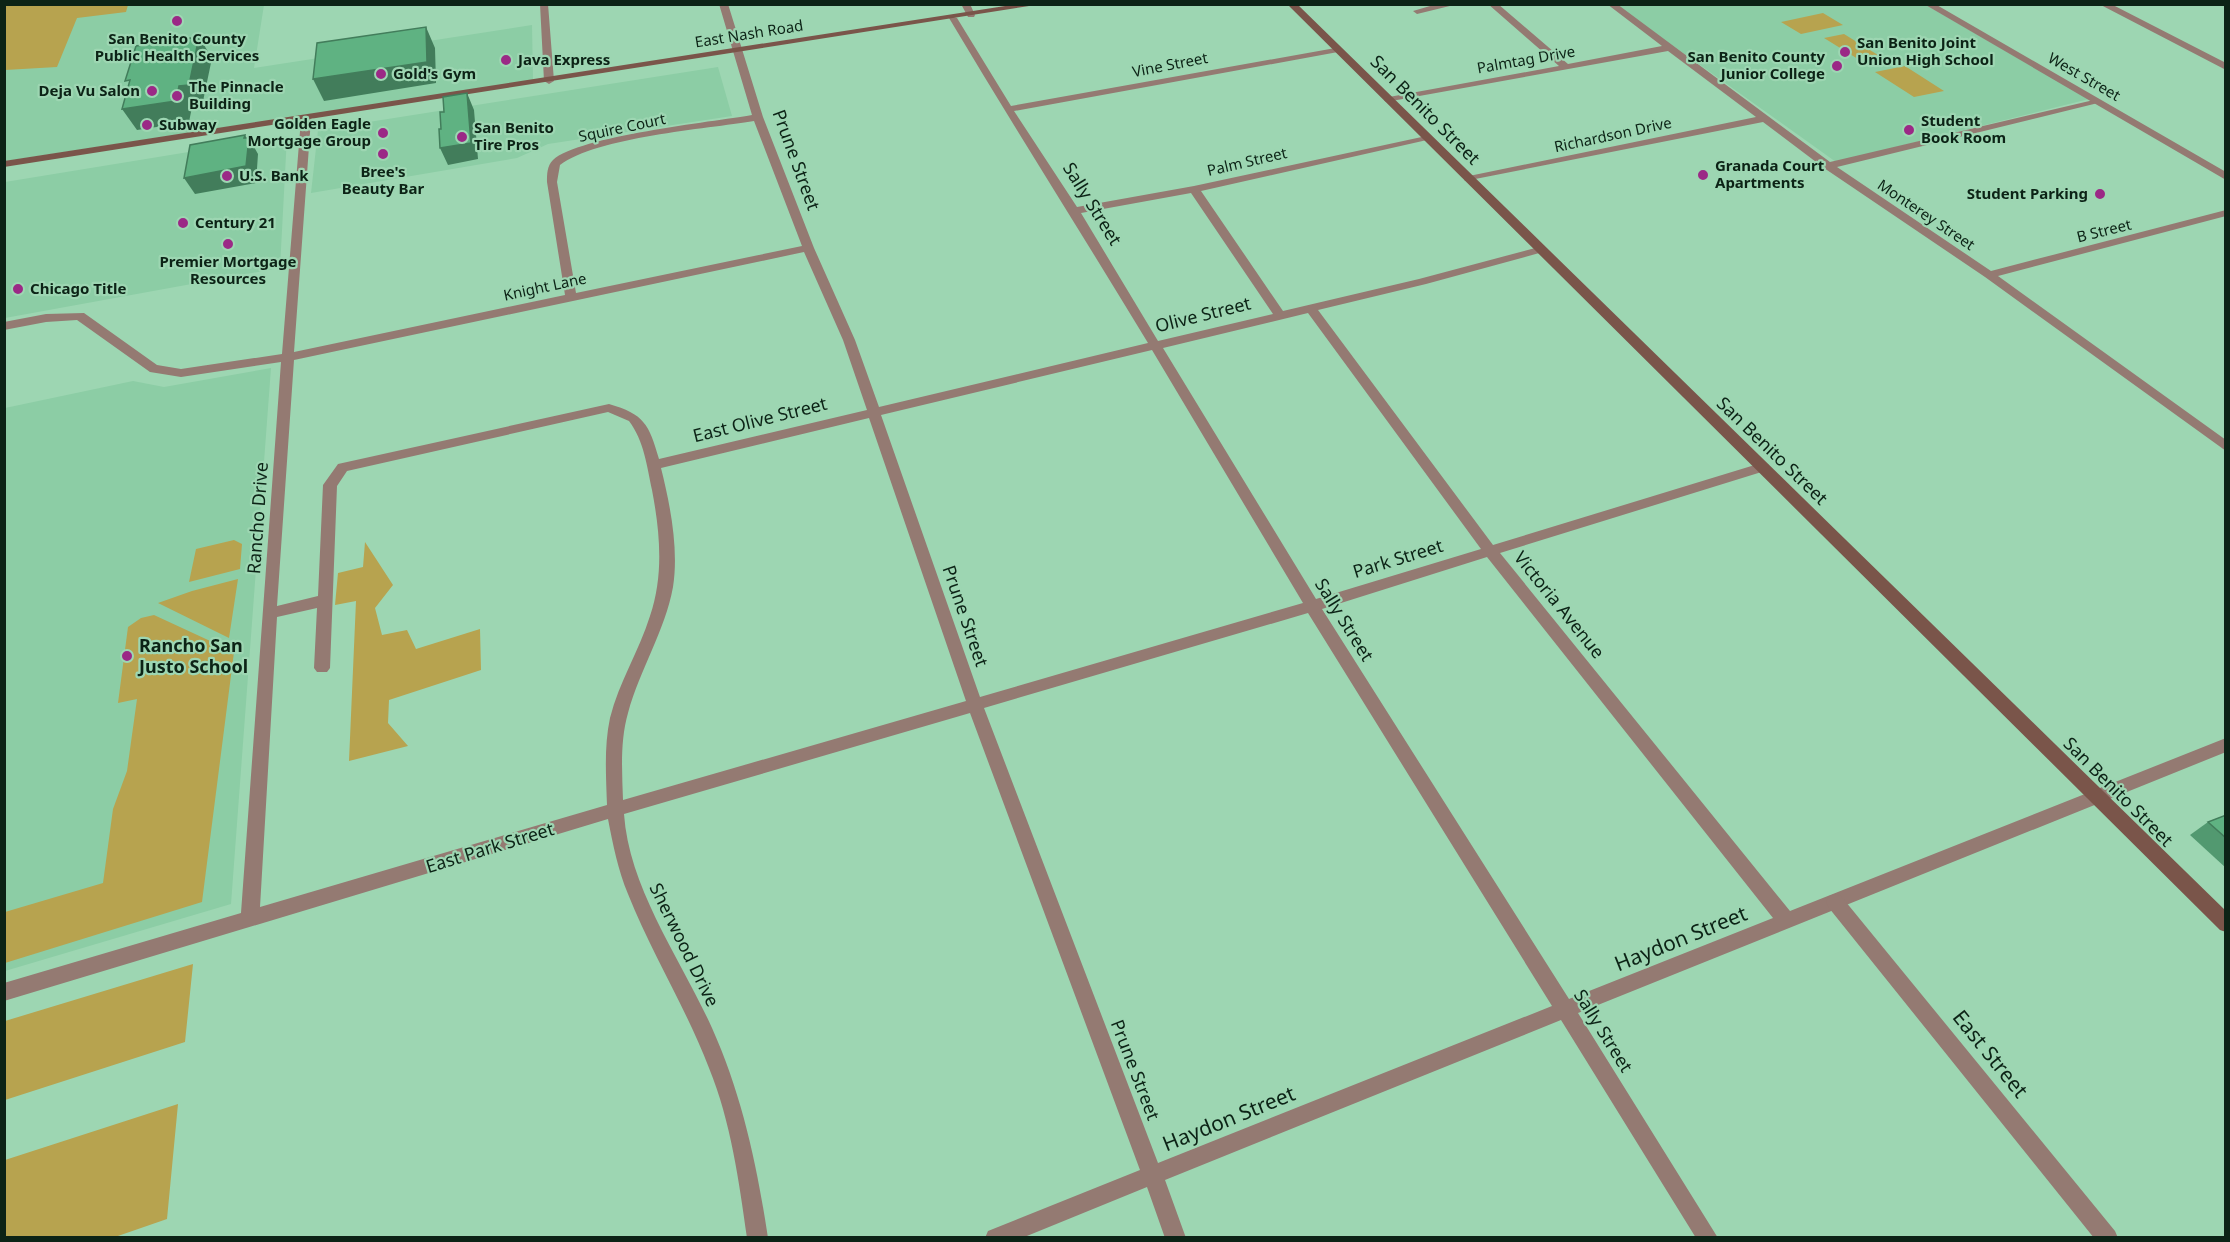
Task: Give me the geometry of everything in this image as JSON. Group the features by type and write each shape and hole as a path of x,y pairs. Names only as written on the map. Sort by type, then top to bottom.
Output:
{"main road":[{"name":"East Nash Road","path":"4,164 1038,4"},
{"name":"San Benito Street","path":"1292,4 1539,250 1763,467 2226,924"}],"street":[{"path":"544,4 549,81"},
{"name":"Prune Street","path":"723,4 758,117 808,248 849,340 975,705 1176,1238"},
{"path":"964,4 971,15"},
{"path":"1417,11 1454,4"},
{"path":"1492,4 1566,68"},
{"name":"Monterey Street","path":"1611,4 1828,166 1989,275 2226,447"},
{"name":"West Street","path":"1928,4 2226,177"},
{"path":"2103,4 2226,67"},
{"name":"Sally Street","path":"953,18 1074,211 1312,606 1708,1238"},
{"name":"Palmtag Drive","path":"1389,100 1668,48"},
{"name":"Vine Street","path":"1008,109 1338,49"},
{"path":"1828,166 2095,101"},
{"name":"Squire Court","path":"571,296 552,182 553,169 558,162 591,147 758,117"},
{"name":"Rancho Drive","path":"250,919 306,119"},
{"name":"Richardson Drive","path":"1469,179 1763,119"},
{"name":"Palm Street","path":"1074,211 1194,189 1426,137"},
{"path":"1194,189 1279,314"},
{"name":"B Street","path":"1989,275 2226,213"},
{"name":"Knight Lane","path":"4,326 46,318 80,316 154,369 165,372 197,372 288,357 808,248"},
{"name":"Olive Street","path":"875,411 1422,282 1539,250"},
{"name":"Victoria Avenue","path":"1310,308 1490,550 1787,921"},
{"name":"Sherwood Drive","path":"325,600 330,485 343,467 609,408 634,417 647,435 669,563 658,618 620,712 616,728 614,810 619,841 641,908 698,1016 720,1070 744,1155 758,1238"},
{"name":"East Olive Street","path":"653,465 875,411"},
{"name":"Park Street","path":"975,705 1312,606 1763,467"},
{"path":"270,613 325,600 322,668"},
{"name":"East Park Street","path":"4,992 975,705"},
{"name":"Haydon Street","path":"995,1238 2226,745"},
{"name":"East Street","path":"1835,902 2108,1238"}],"shaded area":[{"path":"4,5 128,5 126,12 77,18 57,67 5,70"},
{"path":"5,5 264,5 254,68 532,25 533,80 5,161"},
{"name":"San Benito Joint Union High School","path":"1616,5 1926,5 2089,99 1836,162"},
{"path":"1823,13 1843,25 1801,34 1781,22"},
{"path":"1844,34 1886,60 1866,64 1824,38"},
{"path":"1905,66 1944,91 1914,97 1875,72"},
{"path":"718,67 732,116 548,144 517,158 311,193 318,130"},
{"path":"287,136 280,268 5,318 5,182"},
{"name":"Rancho San Justo School","path":"271,368 231,904 5,971 5,408 133,381 164,387"},
{"path":"234,540 242,544 240,569 189,582 196,549"},
{"path":"365,542 393,585 375,608 382,635 407,630 416,649 480,629 481,670 389,700 388,723 408,746 349,761 356,601 335,605 338,573 363,567"},
{"path":"238,579 229,638 158,603 192,591"},
{"path":"154,615 234,652 202,902 5,963 5,912 103,883 113,809 127,771 137,699 118,703 128,627 141,618"},
{"path":"193,964 185,1042 5,1100 5,1021"},
{"path":"178,1104 167,1219 115,1237 5,1237 5,1160"}],"building":[{"path":"426,27 427,62 313,79 317,43"},
{"path":"199,37 189,85 179,86 176,101 122,109 130,80 125,81 136,46"},
{"path":"467,93 471,143 440,148 440,112 444,112 443,97"},
{"path":"245,135 244,138 249,138 246,166 184,178 190,145"},
{"path":"2226,815 2226,838 2208,822"}],"place":[{"name":"San Benito County Public Health Services","path":"177,21"},
{"name":"San Benito Joint Union High School","path":"1845,52"},
{"name":"Java Express","path":"506,60"},
{"name":"San Benito County Junior College","path":"1837,66"},
{"name":"Gold's Gym","path":"381,74"},
{"name":"Deja Vu Salon","path":"152,91"},
{"name":"The Pinnacle Building","path":"177,96"},
{"name":"Subway","path":"147,125"},
{"name":"Student Book Room","path":"1909,130"},
{"name":"Golden Eagle Mortgage Group","path":"383,133"},
{"name":"San Benito Tire Pros","path":"462,137"},
{"name":"Bree's Beauty Bar","path":"383,154"},
{"name":"Granada Court Apartments","path":"1703,175"},
{"name":"U.S. Bank","path":"227,176"},
{"name":"Student Parking","path":"2100,194"},
{"name":"Century 21","path":"183,223"},
{"name":"Premier Mortgage Resources","path":"228,244"},
{"name":"Chicago Title","path":"18,289"},
{"name":"Rancho San Justo School","path":"127,656"}]}
